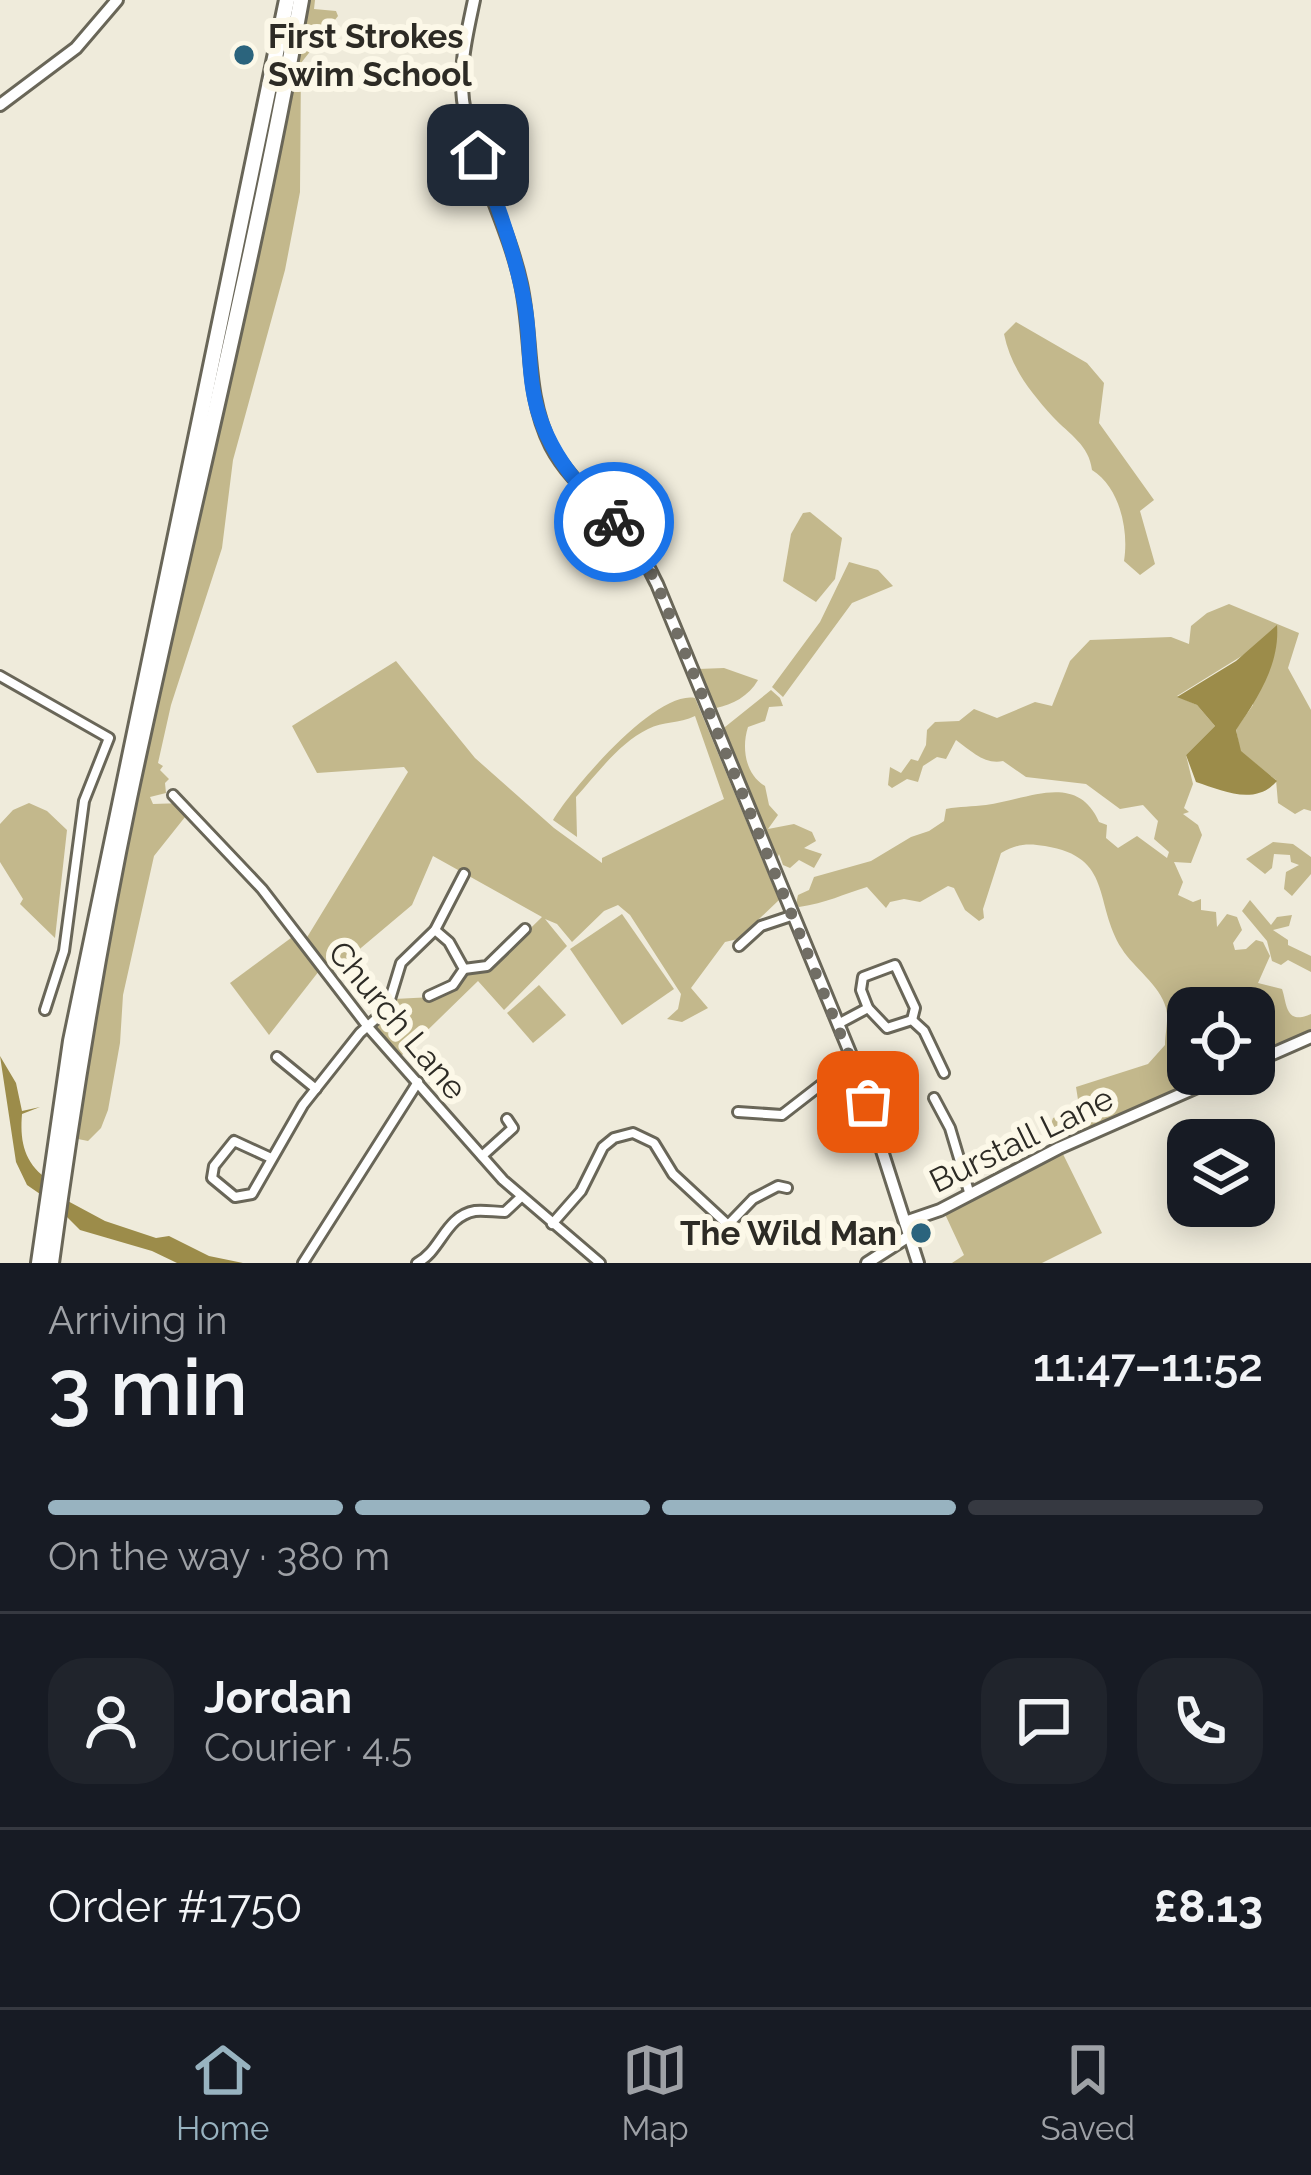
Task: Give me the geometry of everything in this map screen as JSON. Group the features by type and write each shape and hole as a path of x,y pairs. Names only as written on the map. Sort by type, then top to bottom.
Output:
{"highway":[{"path":"39,1263 50,1227 125,793 287,0"},
{"path":"125,793 206,458 301,0"},
{"path":"50,1227 51,1263"}],"main road":[{"path":"0,105 76,48 117,0"},
{"path":"475,0 462,55 463,99 521,284 540,418 563,466 629,537 646,564 853,1060 918,1263"},
{"path":"1275,1053 1311,1037"},
{"name":"Burstall Lane","path":"905,1222 931,1214 1177,1095"},
{"path":"867,1263 909,1236"}],"street":[{"path":"0,676 109,738 84,801 64,951 45,1010"},
{"name":"Church Lane","path":"172,795 262,889 368,1027 482,1156 521,1197 600,1263"},
{"path":"272,1158 234,1141 214,1166 212,1178 235,1197 247,1197 272,1158 296,1115 391,1002 401,963 435,930 464,874"},
{"path":"739,946 761,926 794,915"},
{"path":"430,996 453,985 464,969 488,966 525,929"},
{"path":"435,930 449,942 464,969"},
{"path":"891,964 899,970 915,1008 912,1020 887,1028 868,1008 861,990 863,977 891,964"},
{"path":"838,1024 868,1008"},
{"path":"912,1020 924,1031 944,1073"},
{"path":"277,1057 316,1089"},
{"path":"738,1112 782,1115 853,1060"},
{"path":"303,1263 418,1082"},
{"path":"934,1098 953,1134 970,1195"},
{"path":"482,1156 513,1128 507,1119"},
{"path":"552,1225 580,1191 600,1151 628,1133 650,1139 673,1174 728,1225 757,1196 778,1186 787,1188"},
{"path":"417,1263 432,1260 447,1230 462,1216 478,1211 505,1213 521,1197"}],"shaded area":[{"path":"305,0 315,0 314,9 336,11 338,16 301,63 300,192 285,270 233,460 222,548 171,705 158,763 169,779 166,793 150,797 153,804 183,803 189,812 154,856 123,995 108,1110 101,1128 88,1141 73,1138 125,841"},
{"path":"1016,322 1087,363 1104,383 1099,423 1154,500 1140,511 1155,564 1140,575 1124,561 1123,524 1110,487 1092,470 1083,447 1029,388 1017,368 1004,334"},
{"path":"596,508 625,540 641,568 619,576 599,553 592,512"},
{"path":"810,512 842,538 835,579 816,602 783,581 791,534 803,513"},
{"path":"849,562 878,570 893,586 852,603 783,697 772,687 820,622"},
{"path":"1229,604 1299,633 1288,668 1311,710 1311,811 1295,814 1278,803 1276,780 1240,751 1236,729 1253,705 1245,654 1177,696 1197,705 1215,726 1186,755 1193,784 1184,808 1189,812 1183,814 1198,825 1202,835 1191,863 1174,862 1183,882 1178,895 1193,902 1201,899 1201,910 1216,912 1217,927 1227,914 1237,917 1242,930 1233,943 1235,950 1246,949 1256,940 1263,942 1270,956 1258,983 1274,987 1167,987 1167,1012 1152,984 1122,949 1092,871 1067,852 1039,845 1001,853 984,918 979,921 948,886 920,902 904,899 886,908 867,887 826,901 796,904 814,877 871,861 944,821 946,809 1050,792 1078,797 1090,806 1099,822 1107,825 1106,838 1118,848 1137,836 1167,858 1169,852 1154,839 1158,821 1143,805 1120,809 1086,784 1026,777 1003,761 978,756 956,740 946,759 937,757 923,766 918,782 907,779 892,788 888,785 890,767 901,773 911,759 918,761 927,730 935,722 959,721 974,709 997,718 1035,702 1052,706 1070,661 1090,640 1171,637 1189,644 1191,626"},
{"path":"1277,625 1271,667 1236,730 1241,751 1277,781 1249,795 1196,782 1186,755 1215,726 1197,705 1177,697 1236,661"},
{"path":"396,661 475,758 554,828 602,863 602,858 724,799 695,716 648,729 609,760 576,797 577,837 553,820 596,765 638,724 659,709 695,698 779,900 738,939 725,942 691,988 708,1008 682,1022 667,1019 678,1009 681,994 630,915 618,905 604,911 572,942 557,924 545,919 567,946 504,1010 478,981 400,1057 374,1028 394,999 433,997 466,974 489,969 542,917 433,856 412,905 330,974 306,939 408,772 404,767 317,773 292,726"},
{"path":"724,668 758,680 740,699 716,708 698,669"},
{"path":"771,690 783,706 769,707 765,721 748,727 747,761 778,815 768,829 794,824 812,832 816,841 804,848 822,854 814,868 799,860 790,868 783,865 779,854 776,862 720,731"},
{"path":"29,803 47,811 67,830 55,938 20,904 23,899 0,862 0,824 13,810"},
{"path":"1273,842 1293,844 1311,857 1311,874 1292,896 1284,889 1286,872 1299,865 1291,862 1290,855 1274,854 1272,868 1265,874 1246,859"},
{"path":"1250,900 1271,925 1277,917 1292,915 1289,926 1273,930 1288,945 1311,956 1311,972 1288,960 1281,965 1272,961 1267,941 1242,911"},
{"path":"622,914 674,989 622,1025 570,949"},
{"path":"295,935 319,971 269,1035 230,983"},
{"path":"539,985 566,1015 533,1043 507,1013"},
{"path":"1275,987 1282,989 1292,1015 1311,1014 1311,1037 1275,1053"},
{"path":"1167,1026 1167,1095 1175,1095 1059,1142 1050,1127 1053,1118 1079,1106 1076,1087 1148,1064 1165,1045"},
{"path":"0,1056 16,1083 22,1111 40,1107 22,1114 22,1140 42,1175 40,1194 27,1185 16,1162"},
{"path":"1061,1150 1102,1233 1042,1263 952,1263 964,1255 944,1212"},
{"path":"64,1199 105,1221 156,1238 169,1236 209,1256 243,1263 177,1263 80,1230 62,1212"}],"way so far":[{"path":"614,522 636,545 657,584 868,1102"}],"place":[{"name":"First Strokes Swim School","path":"244,55"},
{"name":"The Wild Man","path":"921,1233"}],"route":[{"path":"478,155 502,215 521,284 533,390 544,430 563,466 614,522"}]}
